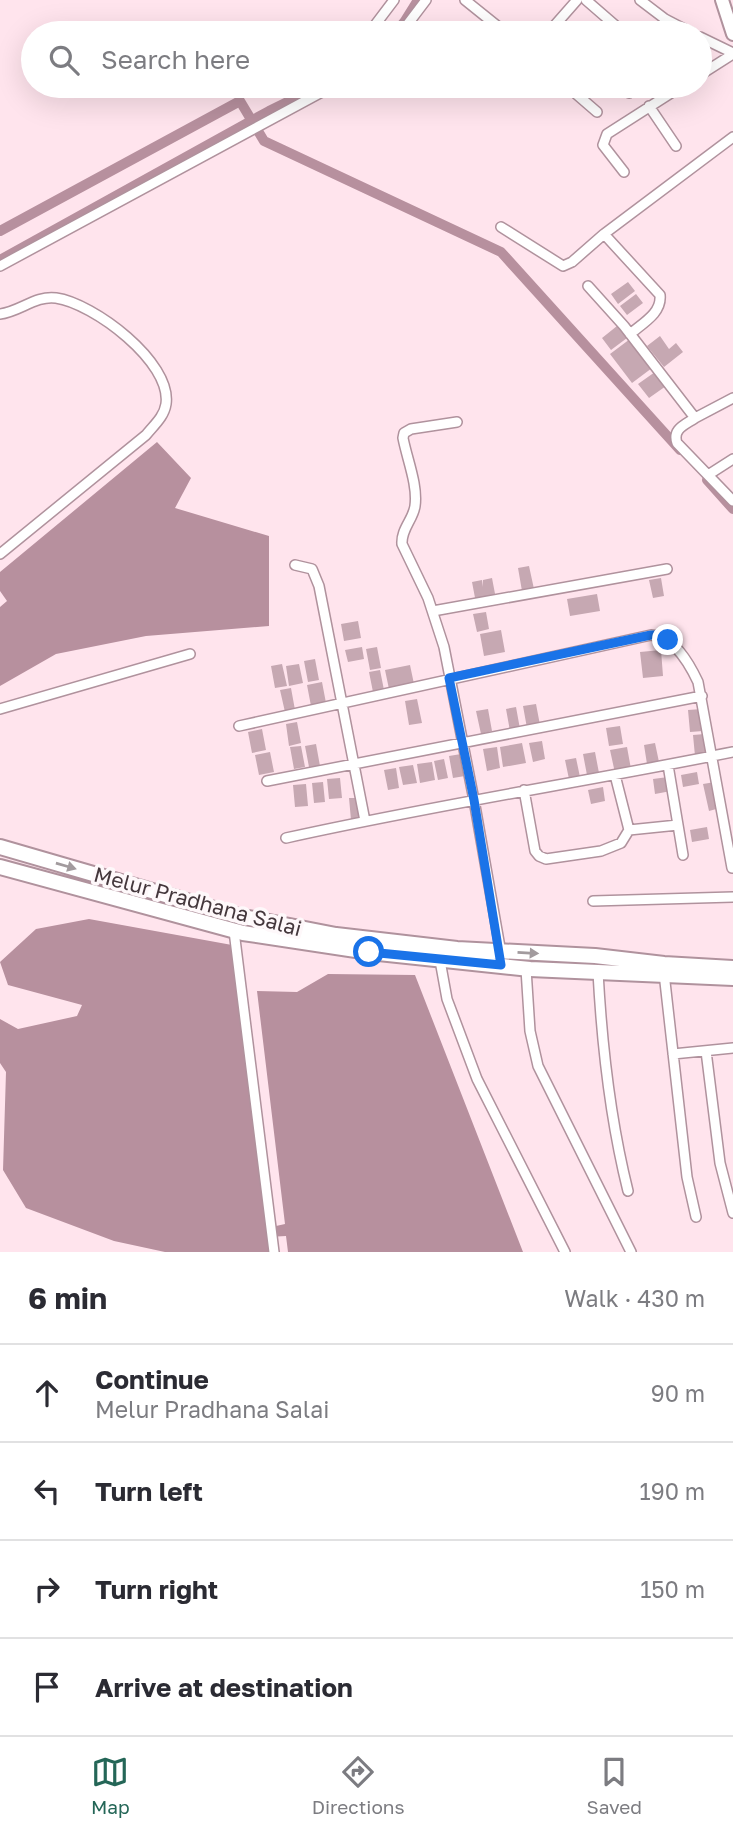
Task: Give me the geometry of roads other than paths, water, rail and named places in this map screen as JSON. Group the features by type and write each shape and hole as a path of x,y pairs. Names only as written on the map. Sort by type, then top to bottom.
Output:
{"main road":[{"path":"722,0 733,34"},
{"name":"Melur Pradhana Salai","path":"0,847 238,916 336,935 438,952 501,959 595,956 664,970 733,978"},
{"name":"Melur Pradhana Salai","path":"0,867 234,931 369,952 438,952"},
{"name":"Melur Pradhana Salai","path":"501,959 526,969 598,972 733,968"}],"street":[{"path":"380,21 394,0"},
{"path":"410,21 426,0"},
{"path":"465,0 491,21"},
{"path":"558,21 577,0"},
{"path":"586,0 610,21"},
{"path":"640,0 669,21"},
{"path":"712,43 733,53"},
{"path":"712,67 733,53"},
{"path":"0,266 311,98"},
{"path":"581,98 597,112"},
{"path":"624,172 603,145 604,139 612,130 662,98"},
{"path":"649,106 676,146"},
{"path":"501,227 563,266 572,262 604,234 733,136"},
{"path":"604,234 660,295 661,301 654,314 630,334"},
{"path":"588,286 630,334 695,418"},
{"path":"0,314 38,300 53,297 66,300 125,334 142,351 163,381 166,394 166,406 161,418 146,435 0,554"},
{"path":"733,398 678,430 675,439 733,501"},
{"path":"457,422 411,429 404,433 415,508 401,536 402,544 433,611 444,647 501,959"},
{"path":"708,475 733,459"},
{"path":"295,565 307,566 315,574 365,821"},
{"path":"433,611 667,569"},
{"path":"239,726 449,678 660,635 668,640 691,667 702,696 732,868"},
{"path":"0,709 190,654"},
{"path":"267,781 702,696"},
{"path":"286,838 524,790 733,752"},
{"path":"668,765 684,855"},
{"path":"524,790 536,851 542,858 613,847 625,839 629,830 615,775"},
{"path":"629,830 678,825"},
{"path":"593,901 733,897"},
{"path":"234,931 274,1252"},
{"path":"438,952 447,999 477,1079 565,1252"},
{"path":"526,969 530,1031 538,1066 631,1252"},
{"path":"664,970 687,1177 696,1217"},
{"path":"598,972 602,1045 618,1149 628,1191"},
{"path":"673,1054 733,1048"},
{"path":"706,1051 720,1163 733,1213"}],"waterway":[{"path":"405,21 418,0"},
{"path":"0,260 296,98"},
{"path":"0,231 240,101 264,141 501,252 680,450"},
{"path":"707,480 733,509"}]}
